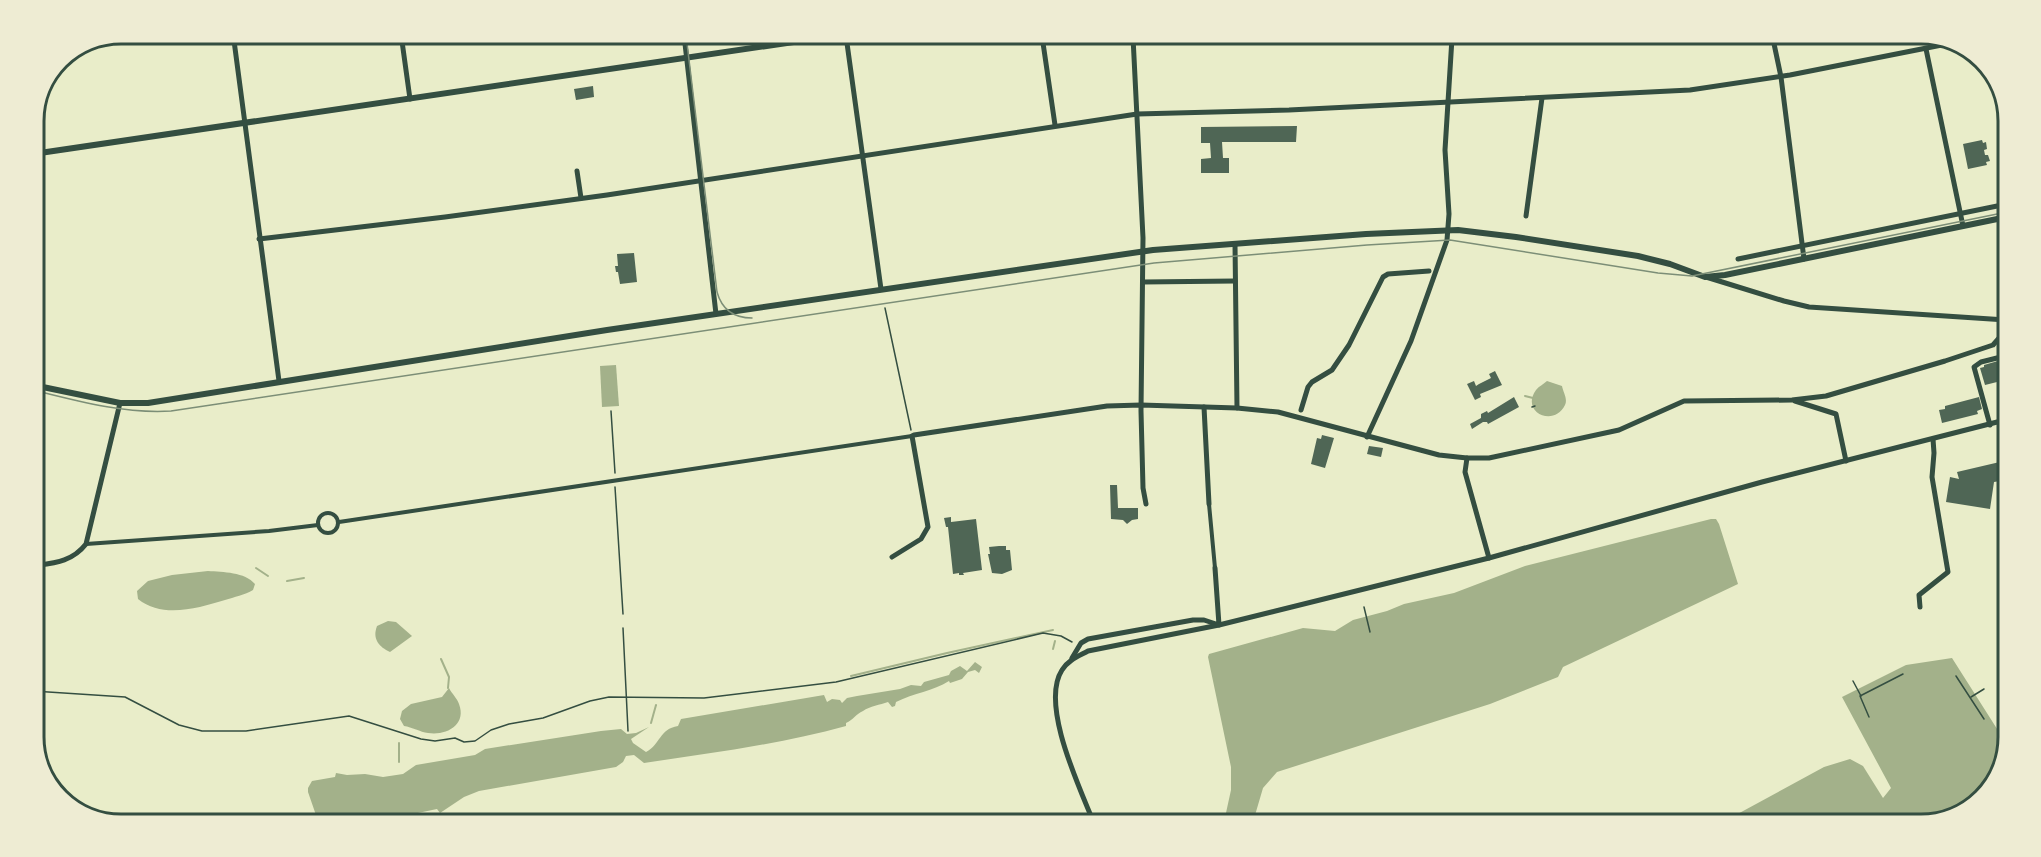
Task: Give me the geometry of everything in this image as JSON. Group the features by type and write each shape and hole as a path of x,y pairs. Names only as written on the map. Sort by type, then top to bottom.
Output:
{"street":[{"path":"234,44 279,381"},
{"path":"402,44 410,99"},
{"path":"685,44 716,314"},
{"path":"44,152 778,44"},
{"path":"847,44 882,289"},
{"path":"1043,44 1055,125"},
{"path":"1133,44 1143,252 1142,405 1143,489 1146,504"},
{"path":"1367,437 1411,341 1438,270 1449,230 1445,150 1452,44"},
{"path":"1774,44 1781,77 1804,259"},
{"path":"259,238 581,198 1137,114 1289,110 1694,90 1781,77 1939,46"},
{"path":"1926,49 1963,226"},
{"path":"1526,216 1542,98"},
{"path":"577,171 581,198"},
{"path":"1738,259 1997,206"},
{"path":"1705,277 1997,219"},
{"path":"44,387 120,403 148,403 716,314 1143,252 1366,234 1449,230 1516,237 1638,256 1809,307 1997,320"},
{"path":"1235,244 1237,408"},
{"path":"1301,410 1308,387 1332,370 1350,345 1359,321 1383,277 1388,274 1429,271"},
{"path":"1143,282 1235,281"},
{"path":"339,522 1087,409 1142,405 1237,408 1278,412 1431,453 1467,458 1503,455 1619,430 1684,401 1817,398 1984,349 1997,340"},
{"path":"1990,425 1975,366 1997,358"},
{"path":"1817,398 1820,408"},
{"path":"1792,400 1834,412 1838,416 1846,460"},
{"path":"44,564 65,560 79,552 86,544 120,403"},
{"path":"1204,407 1219,625"},
{"path":"1090,814 1077,782 1057,718 1054,696 1062,669 1088,651 1219,625 1489,558 1846,460 1997,423"},
{"path":"892,557 921,539 928,527 912,436"},
{"path":"1920,607 1919,595 1948,572 1932,477 1933,439"},
{"path":"1467,458 1465,472 1489,558"},
{"path":"327,513 333,514 339,522 336,530 328,534 321,531 318,525 321,516 327,513"},
{"path":"86,544 268,531 318,525"},
{"path":"1072,660 1081,643 1088,639 1193,620 1204,620 1219,625"}],"path":[{"path":"885,308 911,428"},
{"path":"611,411 623,614"},
{"path":"1364,607 1370,632"},
{"path":"623,628 628,731"},
{"path":"44,692 125,697 179,724 202,731 246,731 349,716 422,740 455,738 464,742 475,741 491,730 509,724 543,718 590,701 626,696 684,699 836,682 1043,633 1052,633 1072,642"},
{"path":"1861,696 1903,674"},
{"path":"1956,676 1984,719"},
{"path":"1853,681 1869,717"},
{"path":"1970,698 1984,688"}],"shaded area":[{"path":"616,365 619,406 602,407 600,366"},
{"path":"1547,381 1562,386 1566,400 1560,412 1547,416 1535,410 1532,398 1537,389"},
{"path":"1716,519 1738,584 1563,667 1558,677 1490,704 1277,772 1263,788 1255,814 1226,814 1231,790 1231,767 1209,654 1303,628 1335,631 1353,620 1404,604 1454,593 1525,566"},
{"path":"208,571 233,573 246,577 255,584 253,590 215,603 181,610 158,609 138,599 137,591 148,581 172,575"},
{"path":"388,621 396,622 412,636 390,652 380,645 375,635 377,626"},
{"path":"1952,658 1998,730 1992,766 1985,779 1971,794 1955,806 1921,814 1738,814 1824,767 1850,759 1863,766 1883,798 1891,788 1842,697 1906,665"},
{"path":"975,662 982,667 979,673 975,670 968,672 962,679 950,683 949,681 903,699 896,702 895,706 892,707 888,702 869,708 846,723 846,726 771,743 644,763 634,755 626,756 623,762 616,767 479,791 464,797 440,813 437,809 413,814 316,814 308,792 312,781 335,777 336,773 383,777 403,774 416,765 475,755 485,749 601,731 621,729 627,734 649,727 631,739 646,752 655,745 663,733 678,726 681,719 824,695 827,702 832,699 840,700 842,703 847,698 911,685 921,686 924,682 949,675 951,671 960,666 967,671"},
{"path":"449,688 461,711 460,718 453,727 442,733 435,733 404,726 400,719 402,711 411,704 442,697"}],"building":[{"path":"593,86 594,97 576,100 574,89"},
{"path":"1297,126 1296,142 1222,142 1223,158 1229,158 1229,173 1201,173 1201,159 1211,158 1210,143 1201,143 1201,127"},
{"path":"1982,140 1983,143 1986,142 1985,155 1988,155 1990,161 1986,162 1987,165 1968,169 1963,144"},
{"path":"634,253 637,282 620,284 615,266 618,266 617,254"},
{"path":"1997,361 1997,382 1985,385 1980,368"},
{"path":"1495,371 1502,385 1480,394 1481,397 1475,400 1467,384 1474,381 1476,386 1491,378 1489,374"},
{"path":"1514,397 1519,407 1488,424 1483,422 1472,429 1470,424 1481,418 1481,414 1487,411 1488,413"},
{"path":"1979,397 1982,409 1977,411 1978,414 1942,423 1939,410 1945,409 1945,406"},
{"path":"1322,435 1334,438 1325,468 1311,464 1317,438 1321,439"},
{"path":"1369,446 1383,448 1381,457 1367,454"},
{"path":"1998,463 1998,481 1994,482 1990,509 1946,502 1950,477 1959,479 1957,472"},
{"path":"1110,485 1117,485 1118,508 1138,508 1138,519 1127,524 1123,520 1111,519"},
{"path":"951,517 951,522 976,519 982,570 963,573 964,575 953,574 948,527 946,527 944,518"},
{"path":"1006,546 1006,550 1010,550 1012,570 1002,574 992,573 989,547"}],"waterway":[{"path":"1525,396 1533,398"},
{"path":"256,568 268,576"},
{"path":"287,581 304,578"},
{"path":"851,676 1053,630"},
{"path":"1053,649 1055,641"},
{"path":"441,659 449,677 448,688"},
{"path":"651,723 656,705"},
{"path":"399,743 399,762"}],"tram line":[{"path":"687,44 717,292 722,304 734,315 752,318"},
{"path":"44,393 119,409 171,411 1154,263 1367,245 1450,240 1658,273 1692,276 1997,214"}]}
